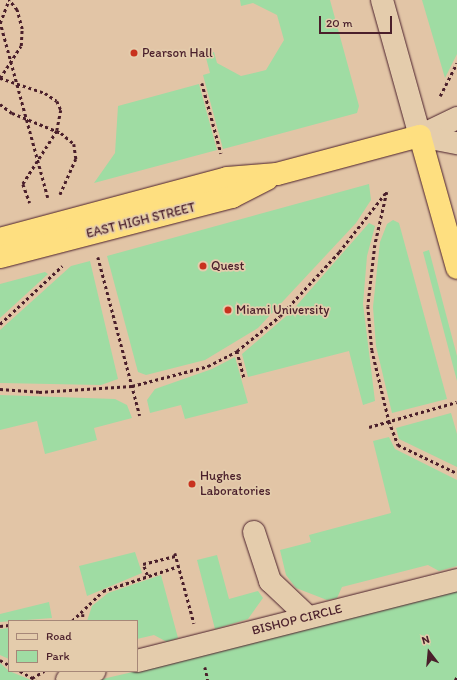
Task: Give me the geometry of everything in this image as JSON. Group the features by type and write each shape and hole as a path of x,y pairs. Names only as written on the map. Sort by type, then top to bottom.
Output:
{"highway":[{"name":"EAST HIGH STREET","path":"0,239 227,178 277,174 420,136"},
{"path":"420,136 457,268"},
{"name":"EAST HIGH STREET","path":"0,257 232,197 277,174"}],"street":[{"path":"382,0 420,136"},
{"name":"EAST HIGH STREET","path":"420,136 457,118"},
{"name":"EAST HIGH STREET","path":"420,136 457,143"},
{"path":"254,532 270,581 308,617"},
{"name":"BISHOP CIRCLE","path":"138,660 457,580"},
{"path":"68,680 92,672"}],"path":[{"path":"30,203 23,184 37,160 57,130 61,110 57,101 45,93 17,84 0,78 12,65 20,46 22,29 17,10 9,0 0,22 12,65 17,84 26,118 37,160 48,198"},
{"path":"440,96 457,63"},
{"path":"202,83 221,153"},
{"path":"0,104 5,109 57,130 70,138 76,151 71,173 60,195"},
{"path":"0,110 5,109"},
{"path":"0,389 83,391 132,386 208,366 237,351 280,316 339,252 387,191 374,252 368,306 372,350 389,421 398,445 457,473"},
{"path":"96,252 140,416"},
{"path":"0,324 64,265"},
{"path":"237,351 244,378"},
{"path":"369,427 457,402"},
{"path":"73,620 83,613 103,592 147,575 179,566 176,555 143,564 147,575"},
{"path":"83,613 83,620"},
{"path":"22,672 36,680"},
{"path":"32,678 42,672"}],"green space":[{"path":"240,0 330,0 359,106 357,113 223,149 203,75 210,73 205,54 214,52 217,63 241,76 266,70 284,40 277,15 253,3 241,6"},
{"path":"422,0 457,0 457,54 445,78"},
{"path":"199,84 217,150 94,183 115,153 118,106"},
{"path":"369,184 371,200 356,223 258,328 205,360 146,375 138,372 107,256"},
{"path":"393,220 399,223 447,399 392,413 376,346 373,307 380,242 387,224"},
{"path":"369,223 375,226 367,256 363,304 375,401 363,405 349,351 248,377 242,354 291,312"},
{"path":"429,250 457,356 457,381 423,252"},
{"path":"90,261 118,379 101,385 0,383 0,330 71,266"},
{"path":"45,272 48,274 0,318 0,284"},
{"path":"235,357 248,403 185,419 181,405 150,413 147,400 155,389 212,369"},
{"path":"0,395 115,399 127,405 132,418 94,428 97,440 45,454 37,421 0,430"},
{"path":"451,413 457,434 457,467 399,439 396,428"},
{"path":"389,437 395,449 457,480 457,566 439,571 428,565 342,587 337,598 327,600 296,588 286,575 280,550 311,542 309,535 391,513 373,441"},
{"path":"135,552 142,573 87,596 79,566"},
{"path":"217,555 229,599 258,591 263,598 248,619 215,629 197,560"},
{"path":"161,575 178,638 167,642 154,635 138,639 138,620 87,620 92,606 108,593"},
{"path":"457,587 457,680 98,680 138,672 138,671"},
{"path":"49,602 52,618 8,620 8,621 0,622 0,614"},
{"path":"8,628 8,659 0,655 0,629"},
{"path":"0,663 8,670 8,672 31,680 0,680"}],"place":[{"name":"Pearson Hall","path":"134,53"},
{"name":"Quest","path":"203,266"},
{"name":"Miami University","path":"228,310"},
{"name":"Hughes Laboratories","path":"192,484"}]}
